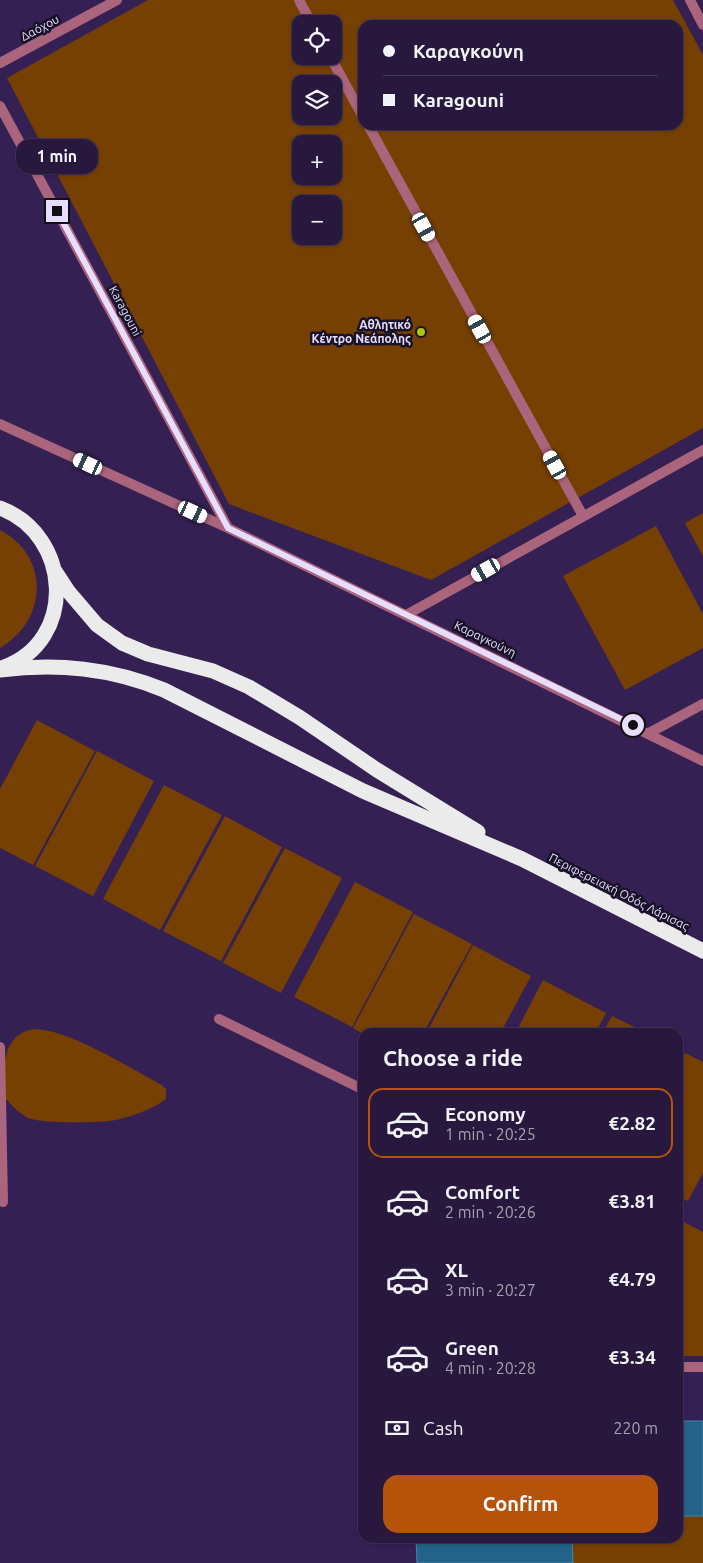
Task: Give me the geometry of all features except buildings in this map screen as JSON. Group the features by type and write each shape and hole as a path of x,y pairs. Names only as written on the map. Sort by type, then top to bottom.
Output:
{"highway":[{"path":"0,508 11,512 27,522 40,537 49,553 55,572 57,591 48,627 38,642 24,656 0,669"},
{"path":"55,572 68,591 97,625 122,644 148,654 213,671 249,687 299,717 377,770 522,859"},
{"path":"0,669 34,666 86,668 142,681 164,690 362,791 522,859"},
{"name":"Περιφερειακή Οδός Λάρισας","path":"522,859 703,951"}],"street":[{"name":"Δαόχου","path":"0,63 117,0"},
{"path":"299,0 307,15"},
{"path":"690,0 703,25"},
{"path":"335,65 358,108"},
{"name":"Karagouni","path":"0,106 228,528"},
{"path":"371,130 583,516"},
{"name":"Καραγκούνη","path":"0,424 228,528 703,761"},
{"path":"406,615 703,450"},
{"path":"649,733 703,704"},
{"path":"219,1019 358,1087"},
{"path":"0,1047 4,1202"},
{"path":"683,1367 703,1367"}],"shaded area":[{"name":"Αθλητικό Κέντρο Νεάπολης","path":"148,0 673,0 703,55 703,428 431,580 229,504 7,78"},
{"path":"703,513 703,556 685,523"},
{"path":"656,526 703,614 703,648 625,690 563,576"},
{"path":"0,530 16,541 28,555 35,571 37,588 34,605 27,621 16,636 0,648"},
{"path":"37,720 95,751 33,865 0,848 0,789"},
{"path":"97,751 154,781 93,896 35,866"},
{"path":"164,785 222,815 160,930 103,899"},
{"path":"225,816 282,847 221,961 163,931"},
{"path":"285,848 342,878 281,993 223,963"},
{"path":"355,882 413,912 352,1027 294,997"},
{"path":"414,914 472,944 426,1028 358,1028 358,1031 353,1028"},
{"path":"473,945 531,976 503,1028 429,1028"},
{"path":"543,980 606,1013 598,1028 518,1028"},
{"path":"612,1016 637,1028 605,1028"},
{"path":"33,1029 64,1035 98,1050 160,1084 166,1089 166,1099 142,1112 116,1120 72,1122 28,1118 5,1098 4,1076 9,1046 22,1033"},
{"path":"685,1053 703,1062 703,1173 688,1201 683,1198 683,1057"},
{"path":"683,1222 703,1232 703,1356 683,1356"},
{"path":"683,1516 703,1516 703,1563 573,1563 572,1543 683,1543"}],"place":[{"name":"Αθλητικό Κέντρο Νεάπολης","path":"421,332"}],"route":[{"path":"57,211 228,528 633,725"}]}
